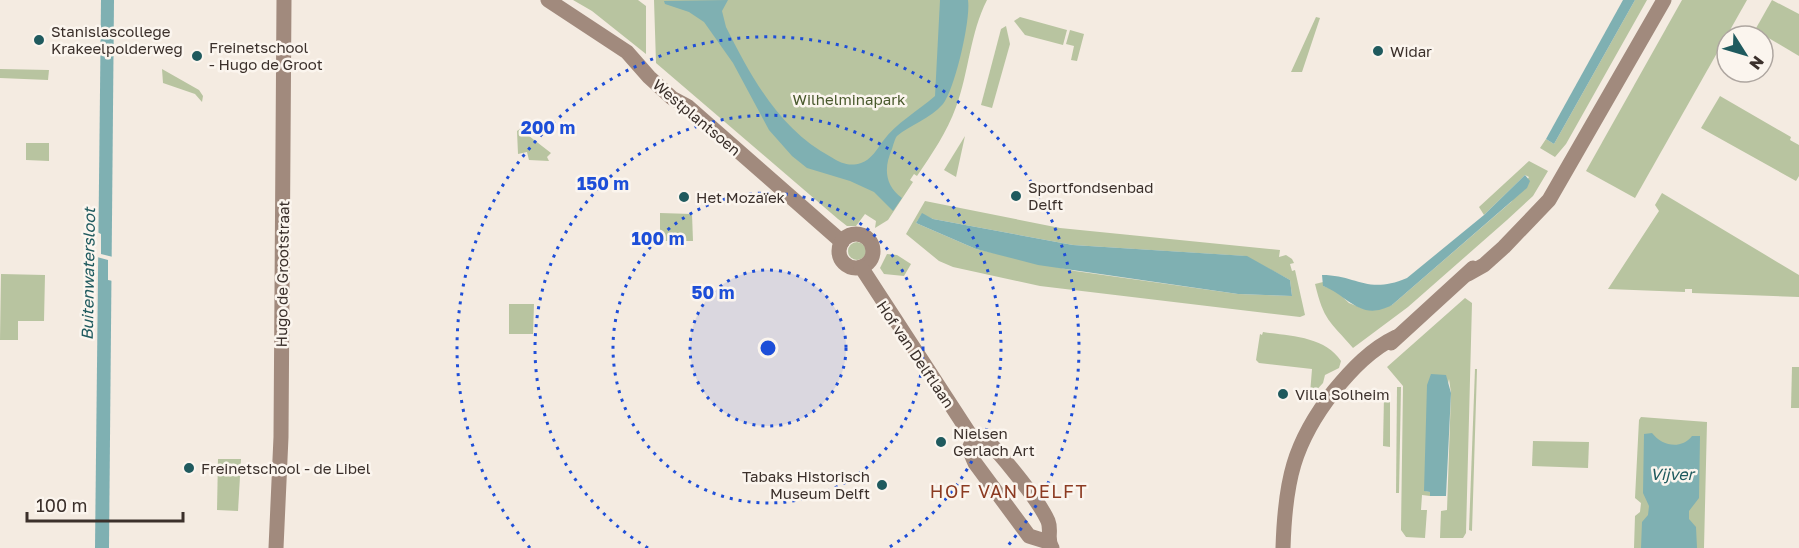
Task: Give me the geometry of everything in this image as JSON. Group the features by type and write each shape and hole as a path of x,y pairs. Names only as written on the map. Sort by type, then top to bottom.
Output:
{"street":[{"name":"Hugo de Grootstraat","path":"276,548 281,437 284,0"},
{"name":"Westplantsoen","path":"549,0 633,57 649,77 672,98 687,106 842,242"},
{"path":"1282,548 1284,501 1293,460 1314,417 1358,363 1396,337 1468,274 1484,265 1517,235 1522,226 1549,200 1664,0"},
{"path":"855,234 869,240 873,249 872,258 861,267 848,266 842,260 839,251 842,242 855,234"},
{"name":"Hof van Delftlaan","path":"861,267 971,444 971,458 1029,536 1046,544 1048,520 1020,481 990,442 971,444"}],"green space":[{"path":"573,0 638,0 646,6 646,54 592,11"},
{"name":"Wilhelminapark","path":"654,0 987,0 977,26 956,107 948,125 917,176 914,174 910,180 913,182 888,220 875,228 876,221 865,214 856,226 847,226 656,63"},
{"path":"1635,0 1647,0 1566,144 1555,157 1540,148 1546,139 1554,144"},
{"path":"1682,0 1747,0 1733,24 1715,24 1715,57 1635,198 1586,171"},
{"path":"1772,0 1799,14 1799,56 1775,42 1775,24 1758,24"},
{"path":"1020,17 1067,30 1063,45 1025,35 1014,21"},
{"path":"1316,17 1320,18 1302,72 1291,72"},
{"path":"1006,26 1010,44 992,108 981,105 1001,29"},
{"path":"1070,30 1084,34 1077,61 1071,60 1074,46 1066,44"},
{"path":"0,69 49,70 48,80 0,78"},
{"path":"162,69 199,90 203,96 202,102 195,94 163,83"},
{"path":"1720,96 1791,137 1790,140 1799,145 1799,176 1796,181 1701,128"},
{"path":"520,129 551,153 547,157 549,161 529,160 527,152 518,154 517,131"},
{"path":"965,136 956,177 944,170"},
{"path":"26,143 49,143 49,161 26,160"},
{"path":"1529,161 1548,171 1533,196 1408,307 1353,348 1325,313 1315,284 1323,282 1323,286 1335,290 1349,303 1364,309 1392,305 1511,202 1529,177 1525,175 1484,215 1479,207"},
{"path":"1662,193 1799,275 1799,297 1692,293 1692,289 1685,289 1685,292 1608,289 1659,211 1655,205"},
{"path":"925,201 1060,228 1280,250 1279,257 1286,255 1294,263 1290,264 1292,271 1295,270 1305,315 1300,317 1040,286 953,267 939,261 906,234","holes":["922,214 933,219 1073,245 1245,256 1290,280 1292,296 1238,294 1075,271 976,249 916,223"]},
{"path":"660,213 692,214 693,241 664,241 660,237"},
{"path":"857,242 863,245 866,251 863,257 857,260 851,257 848,251 851,245"},
{"path":"887,254 897,255 911,264 904,276 884,274 880,268"},
{"path":"1,274 45,275 44,321 18,321 18,340 0,340"},
{"path":"1465,298 1472,303 1466,533 1463,538 1440,538 1441,511 1447,510 1451,393 1449,379 1425,491 1431,492 1430,496 1422,495 1421,510 1427,510 1425,538 1406,537 1401,530 1403,386 1387,367"},
{"path":"509,304 534,304 533,334 509,334"},
{"path":"1263,332 1295,336 1326,346 1341,361 1339,368 1325,375 1323,383 1312,395 1310,394 1312,369 1259,363 1256,360 1260,334 1262,335"},
{"path":"1792,367 1799,367 1799,408 1791,408"},
{"path":"1475,369 1477,369 1472,531 1469,530"},
{"path":"1397,387 1401,387 1399,493 1396,493"},
{"path":"1384,396 1390,397 1390,447 1383,446"},
{"name":"Vijver","path":"1641,417 1707,422 1704,548 1634,548 1635,516 1640,512 1641,503 1635,498"},
{"path":"1533,441 1589,442 1588,468 1532,466"},
{"path":"218,459 241,459 238,511 217,510"}],"water":[{"path":"101,0 114,0 109,548 95,548"},
{"path":"728,0 722,11 726,27 769,101 782,117 813,146 838,161 853,165 861,163 874,154 894,128 935,96 940,0 968,0 965,37 948,96 938,109 902,132 895,140 888,162 887,175 892,187 902,198 893,211 874,192 850,181 807,168 792,156 769,130 733,63 704,22 689,12 665,4 664,1"},
{"path":"1623,0 1635,0 1554,144 1546,139"},
{"path":"1525,175 1530,181 1527,188 1392,305 1371,311 1363,309 1323,286 1322,275 1372,285 1393,283 1407,278 1484,215"},
{"path":"922,213 933,219 1073,245 1247,256 1290,280 1292,296 1238,294 1038,265 976,249 916,223"},
{"path":"1431,374 1446,375 1451,393 1446,496 1430,496 1430,492 1424,491 1427,385"},
{"name":"Vijver","path":"1652,433 1661,441 1672,445 1683,443 1692,436 1700,436 1699,498 1689,511 1689,519 1696,527 1697,548 1641,548 1642,522 1648,515 1649,506 1643,493 1644,434"}],"pier":[{"path":"97,232 101,234 101,254 113,257 113,281 108,280 108,260 97,257"}],"place":[{"name":"Stanislascollege Krakeelpolderweg","path":"39,40"},
{"name":"Widar","path":"1378,51"},
{"name":"Freinetschool - Hugo de Groot","path":"197,56"},
{"name":"Sportfondsenbad Delft","path":"1016,196"},
{"name":"Het Mozaïek","path":"684,197"},
{"name":"Villa Solheim","path":"1283,394"},
{"name":"Nielsen Gerlach Art","path":"941,442"},
{"name":"Freinetschool - de Libel","path":"189,468"},
{"name":"Tabaks Historisch Museum Delft","path":"882,485"}],"district":[{"name":"HOF VAN DELFT","path":"1009,491"}],"water label":[{"name":"Buitenwatersloot","path":"88,274"}]}
